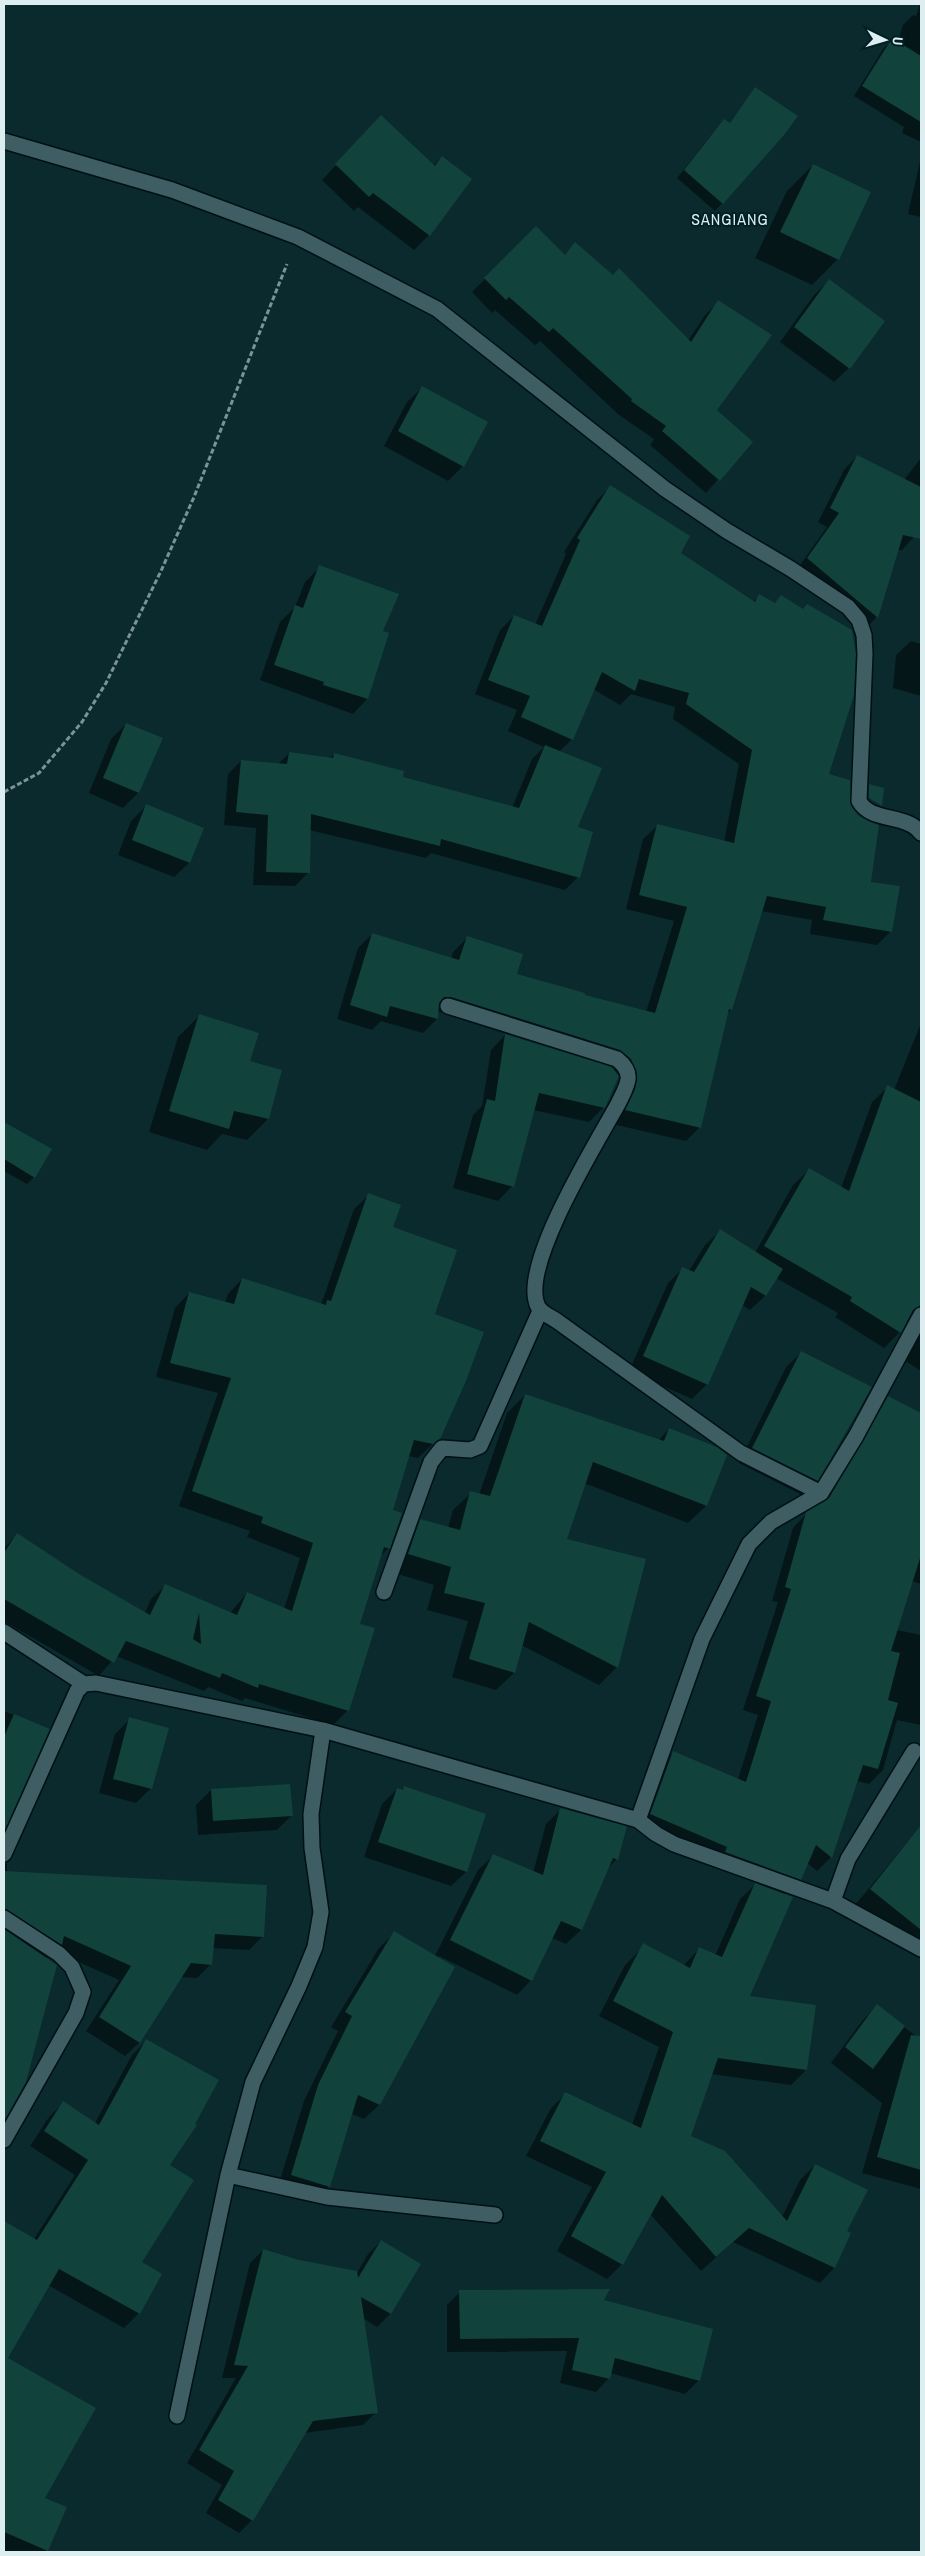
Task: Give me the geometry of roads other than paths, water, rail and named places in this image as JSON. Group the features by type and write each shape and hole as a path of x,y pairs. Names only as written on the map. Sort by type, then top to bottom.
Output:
{"street":[{"path":"4,141 172,190 298,237 437,309 665,489 727,531 792,569 848,607 859,620 864,635 865,654 859,802 865,810 908,822 921,833"},
{"path":"448,1006 617,1059 627,1067 629,1074 626,1089 554,1222 535,1286 536,1301 540,1311 558,1321 741,1453 820,1493"},
{"path":"384,1592 431,1462 442,1448 470,1450 480,1446 540,1311"},
{"path":"638,1820 702,1639 749,1544 771,1522 820,1493 856,1436 921,1315"},
{"path":"4,1632 84,1684"},
{"path":"4,1854 77,1691 84,1684 103,1682 323,1730 638,1820 656,1834 674,1844 834,1901 921,1949"},
{"path":"177,2416 228,2175 253,2082 299,1986 315,1947 321,1912 312,1848 311,1814 323,1730"},
{"path":"834,1901 848,1859 914,1751"},
{"path":"4,1918 58,1954 72,1967 83,1992 76,2013 4,2140"},
{"path":"228,2175 327,2197 494,2215"}],"district":[{"name":"SANGIANG","path":"730,219"}]}
